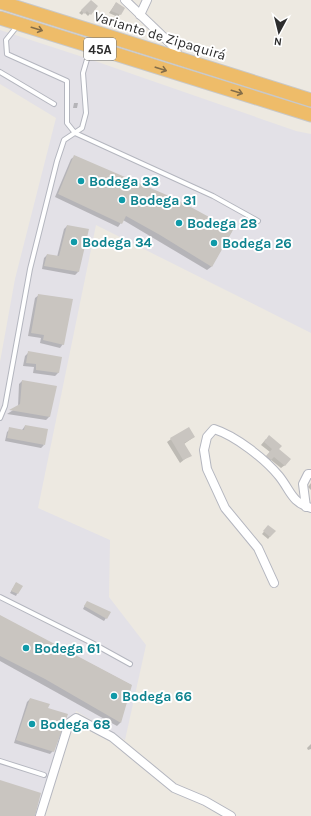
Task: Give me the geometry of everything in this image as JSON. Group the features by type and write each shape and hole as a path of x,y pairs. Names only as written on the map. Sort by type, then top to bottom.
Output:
{"highway":[{"name":"Variante de Zipaquirá","path":"0,2 94,33 311,100"},
{"name":"45A","path":"0,18 311,115"}],"street":[{"path":"125,0 176,49 178,58"},
{"path":"140,16 147,0"},
{"path":"274,583 258,548 225,508 207,470 204,450 207,437 214,429 226,433 266,463 280,478 293,499 309,507"},
{"path":"309,507 302,484 308,474 311,474"},
{"path":"40,816 68,723 76,718 112,737 174,788 205,801 231,816"}],"lane":[{"path":"19,24 6,40 7,54 66,81 67,123 75,133 213,196 258,221"},
{"path":"0,418 5,406 30,269 57,161 64,140 82,128 86,113 83,74 91,46"},
{"path":"0,72 54,104"},
{"path":"0,597 92,643 130,664"},
{"path":"0,761 44,775"}],"shaded area":[{"path":"0,30 92,60 296,131 311,134 311,333 96,225 38,508 110,540 109,597 146,645 125,740 76,711 44,816 0,816 0,362 15,279 56,118 0,84"}],"building":[{"path":"91,0 98,6 91,15 87,11 84,14 81,10"},
{"path":"116,2 125,8 121,15 111,11"},
{"path":"74,155 176,199 233,230 212,267 126,216 122,224 58,194"},
{"name":"Bodega 34","path":"67,225 89,229 79,272 44,266 47,254 59,256"},
{"path":"38,294 73,299 64,345 43,340 44,335 31,333"},
{"path":"28,351 62,357 59,373 36,370 36,364 26,363"},
{"path":"22,380 57,386 50,417 9,410 20,404"},
{"path":"25,425 48,429 45,445 7,438 9,427 24,430"},
{"path":"189,427 195,437 184,443 192,456 183,460 170,438"},
{"path":"269,435 282,446 279,449 291,459 285,466 274,457 271,460 266,456 272,449 264,442"},
{"path":"268,525 276,531 270,537 263,531"},
{"path":"16,582 23,586 18,594 11,591"},
{"path":"87,601 111,612 107,619 84,606"},
{"path":"0,615 132,685 121,723 45,679 0,656"},
{"path":"30,698 50,704 48,708 68,714 54,752 16,740"},
{"path":"0,780 41,793 35,816 0,816"}],"place":[{"name":"Bodega 33","path":"81,181"},
{"name":"Bodega 31","path":"122,200"},
{"name":"Bodega 28","path":"179,223"},
{"name":"Bodega 34","path":"74,242"},
{"name":"Bodega 26","path":"214,243"},
{"name":"Bodega 61","path":"26,648"},
{"name":"Bodega 66","path":"114,696"},
{"name":"Bodega 68","path":"32,724"}]}
